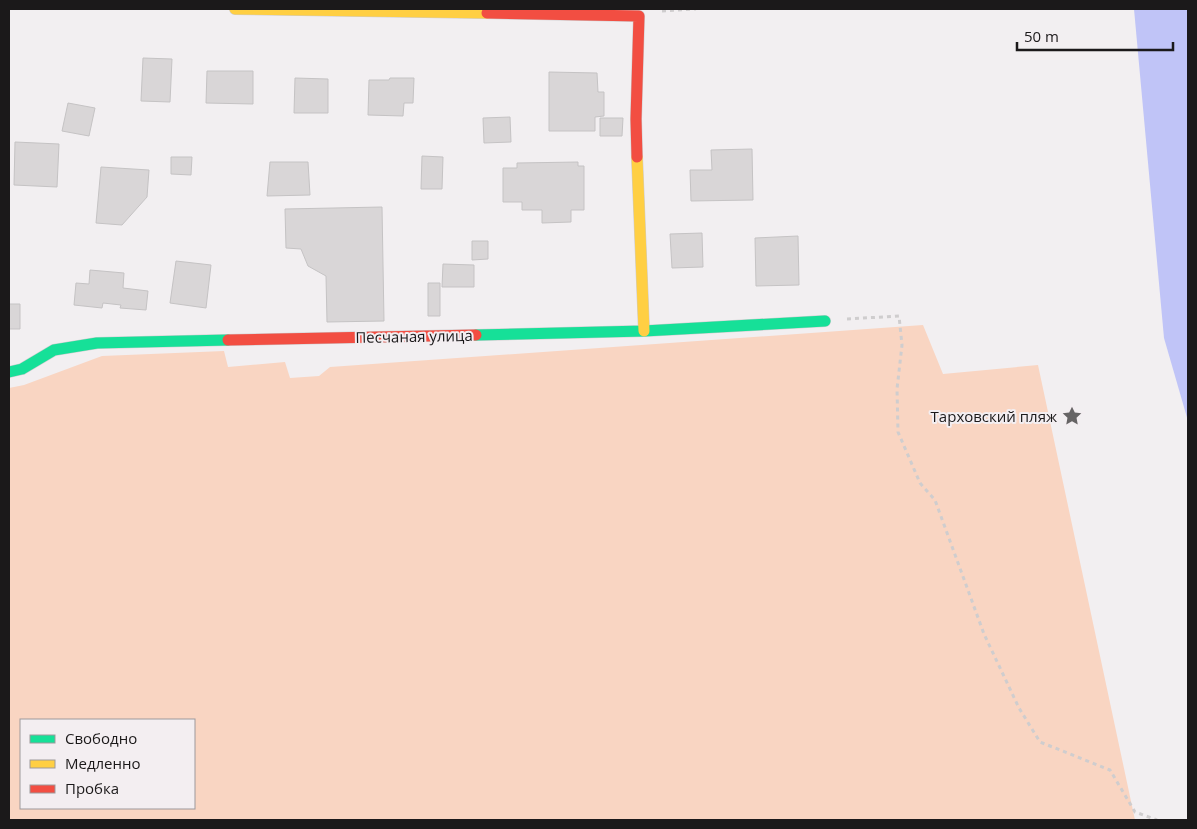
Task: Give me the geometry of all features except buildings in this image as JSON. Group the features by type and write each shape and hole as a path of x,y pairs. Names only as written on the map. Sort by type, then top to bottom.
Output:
{"street":[{"path":"235,9 638,16 636,119 644,331"},
{"name":"Песчаная улица","path":"9,372 22,369 54,350 97,343 644,331 825,321"}],"path":[{"path":"638,16 654,12 696,9"},
{"path":"825,321 899,316 902,345 896,389 898,432 920,483 935,500 984,634 1019,708 1040,742 1110,770 1135,812 1157,820"}],"shaded area":[{"path":"923,325 943,374 1038,365 1135,820 9,820 9,388 24,385 102,356 224,351 228,367 285,362 290,378 319,376 330,367"}],"water":[{"path":"1134,9 1188,9 1188,421 1164,338"}],"traffic: fast":[{"path":"476,335 644,331 825,321"},
{"path":"9,372 22,369 54,350 97,343 228,340"}],"traffic: slow":[{"path":"235,9 487,13"},
{"path":"637,157 644,331"}],"traffic: jam":[{"path":"487,13 639,16 636,119 637,157"},
{"path":"228,340 476,335"}],"place":[{"name":"Тарховский пляж","path":"1072,416"}]}
